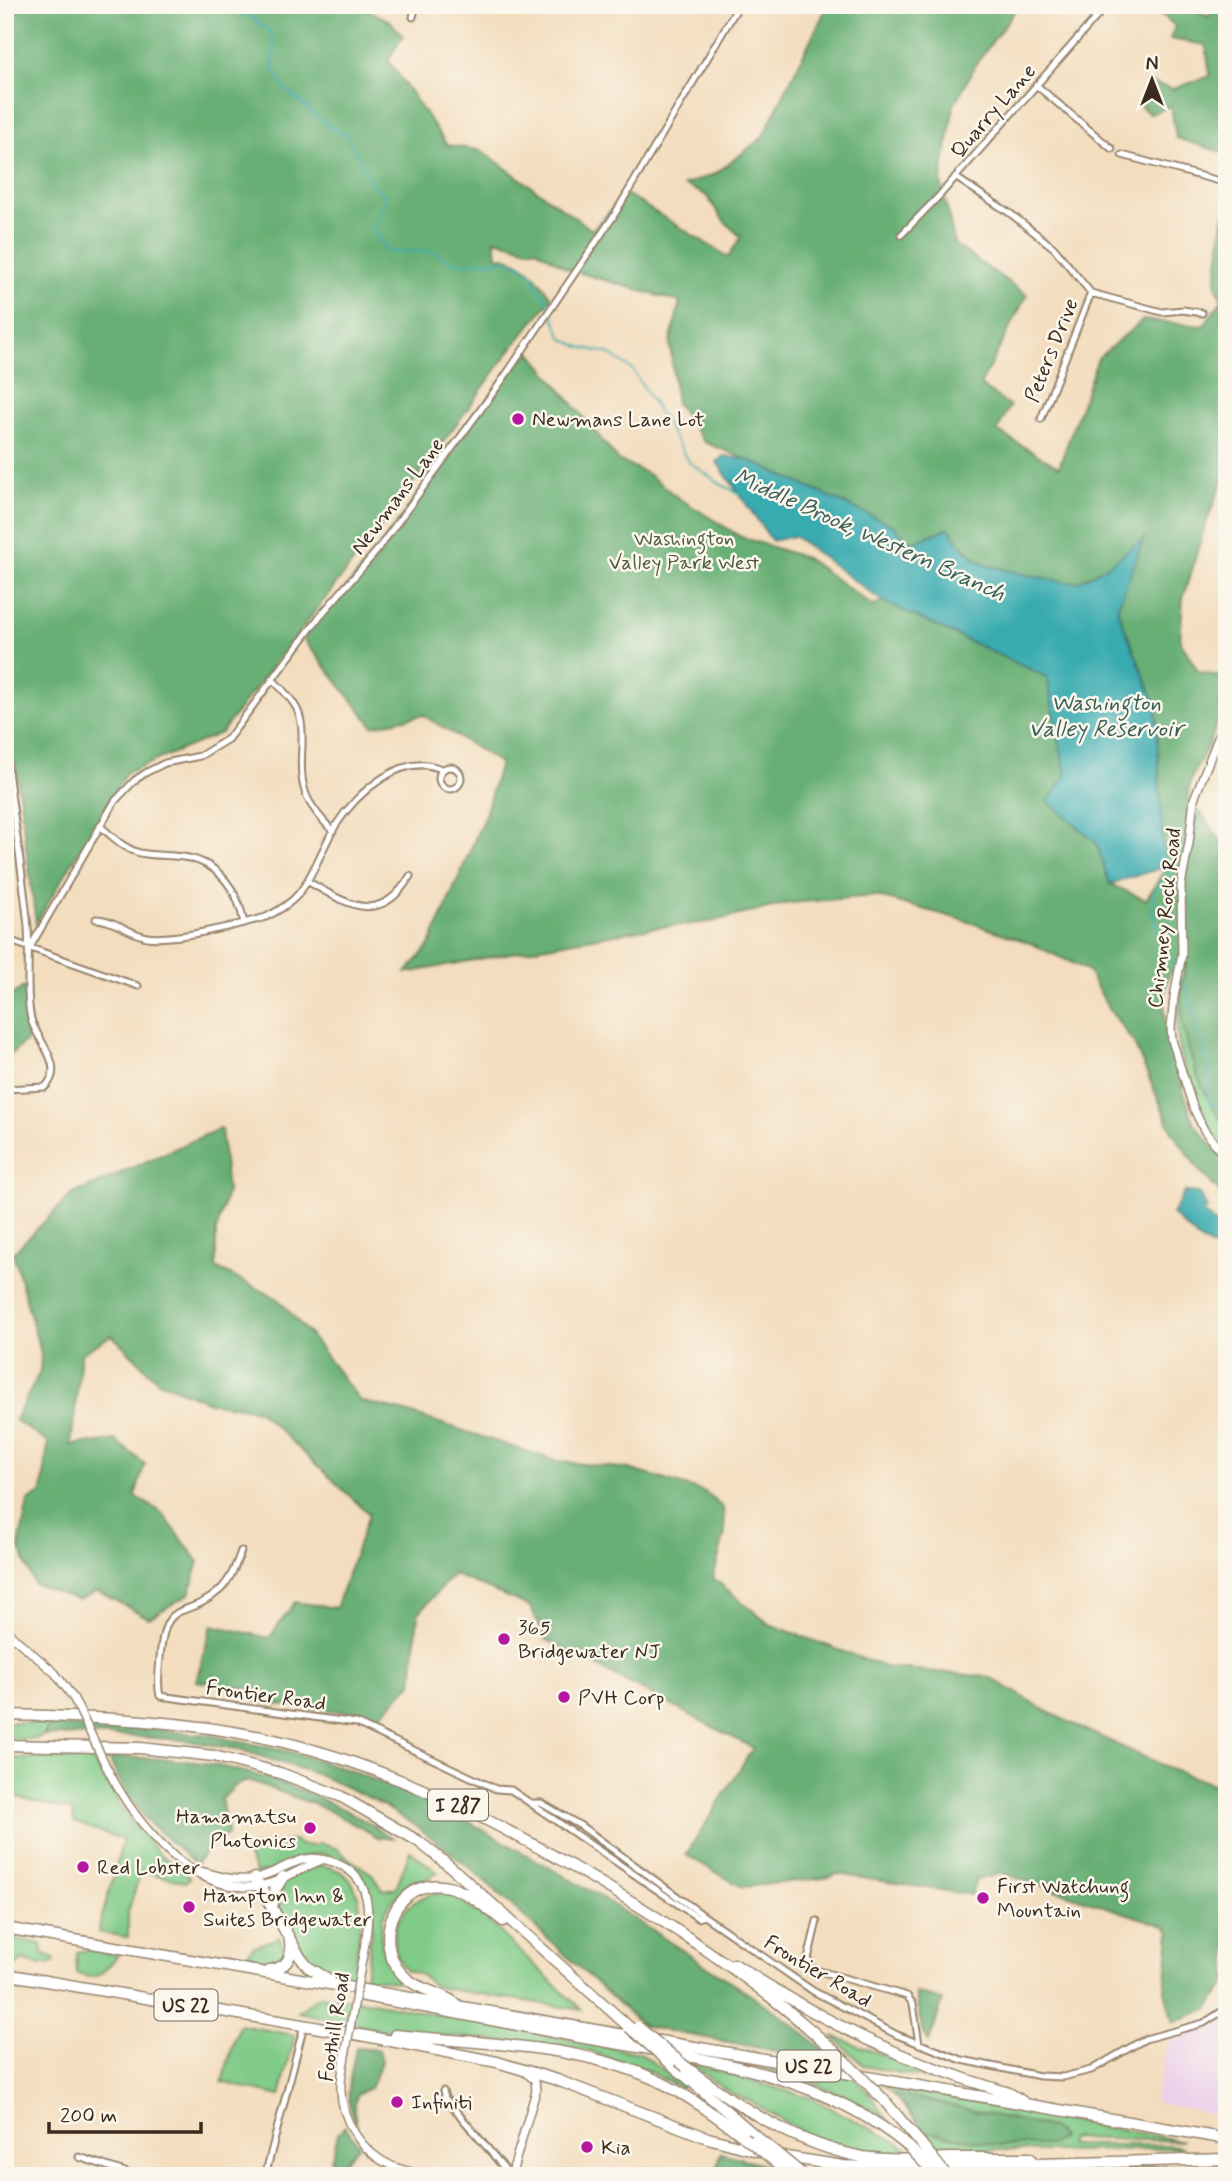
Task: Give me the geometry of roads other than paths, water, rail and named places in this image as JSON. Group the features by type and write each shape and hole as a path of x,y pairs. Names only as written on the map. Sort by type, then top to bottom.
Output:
{"highway":[{"name":"I 287","path":"5,1715 164,1721 239,1732 337,1756 399,1778 461,1806 558,1858 690,1940 809,2029 883,2099 922,2146 949,2171"},
{"name":"I 287","path":"5,1745 192,1752 256,1765 299,1779 349,1801 418,1841 468,1882 796,2174"},
{"path":"272,1909 275,1890 283,1877"},
{"path":"258,1882 290,1942 309,1967 337,1984"},
{"path":"459,2006 446,1996 415,1984 396,1966 387,1937 388,1926 397,1906 408,1895 423,1887 448,1887 466,1894 505,1923 516,1926"},
{"name":"US 22","path":"5,1928 1227,2140"},
{"path":"690,1940 860,2038 923,2065 1009,2093 1027,2104"},
{"path":"259,1971 279,1969 286,1964 291,1956 290,1942"},
{"name":"US 22","path":"5,1974 463,2054 557,2080 708,2138 775,2155 870,2168 949,2171 1227,2159"},
{"path":"288,1976 296,1983 748,2069 840,2102 879,2123 909,2147 937,2176"},
{"path":"634,2027 764,2119 799,2137 851,2154 893,2160 1099,2158 1109,2163"},
{"path":"366,2036 389,2035 533,2049 605,2061 653,2078 676,2090 796,2174"},
{"path":"949,2171 1031,2174 1128,2172 1185,2176"},
{"path":"1133,2176 1147,2174"}],"street":[{"path":"413,16 416,5"},
{"name":"Newmans Lane","path":"29,948 115,801 135,780 165,764 200,756 228,739 320,617 375,553 545,319 613,218 739,5"},
{"name":"Quarry Lane","path":"901,234 1107,5"},
{"path":"1037,85 1111,149"},
{"path":"1122,155 1227,183"},
{"path":"955,177 1011,214 1054,248 1091,293 1161,312 1183,310 1202,313"},
{"name":"Peters Drive","path":"1041,419 1091,293"},
{"path":"272,679 292,701 301,722 301,773 306,798 333,831"},
{"name":"Chimney Rock Road","path":"1227,715 1194,799 1181,885 1182,954 1172,1016 1172,1040 1198,1119 1227,1160"},
{"path":"5,746 29,948 31,1019 47,1050 52,1075 45,1087 5,1089"},
{"path":"96,919 135,933 167,937 266,917 296,896 307,881 333,831 358,798 387,775 398,770 421,765 435,766 443,770"},
{"path":"449,767 459,771 459,785 449,789 443,786 439,780 443,770 449,767"},
{"path":"100,827 125,846 140,853 185,857 208,865 233,889 241,906 244,923"},
{"path":"307,881 344,902 355,906 374,907 393,898 410,876"},
{"path":"5,939 138,986"},
{"name":"Frontier Road","path":"241,1551 227,1582 219,1591 208,1599 174,1614 168,1620 162,1636 160,1696 356,1723 496,1789 511,1790 698,1918 704,1916 813,1991 919,2044 962,2060 1040,2076 1063,2077 1091,2070 1145,2039 1204,2023 1227,2008"},
{"path":"5,1630 55,1673 74,1699 123,1798 145,1827 177,1858 207,1879 225,1885 283,1877 322,1860"},
{"path":"258,1882 306,1859 322,1860"},
{"name":"Foothill Road","path":"322,1860 334,1862 349,1871 364,1892 369,1916 347,2045 342,2095 347,2119 360,2142 376,2157 393,2166 429,2176"},
{"name":"Frontier Road","path":"817,1921 808,1959 813,1968 907,1996 913,2004 919,2044"},
{"path":"265,2176 304,2025"},
{"path":"517,2068 533,2077 536,2091"},
{"path":"511,2176 536,2091 541,2085 557,2080"},
{"path":"443,2091 444,2098 511,2176"},
{"path":"79,2157 121,2174 137,2176"}],"water":[{"name":"Washington Valley Reservoir","path":"723,456 748,460 894,526 911,543 949,528 968,552 982,563 1046,579 1077,582 1104,568 1144,538 1117,609 1156,705 1163,848 1167,866 1110,884 1096,842 1048,801 1066,776 1047,677 882,601 794,536 772,541 717,462"},
{"path":"1185,1192 1199,1193 1207,1208 1204,1212 1227,1239 1227,1264 1221,1251 1199,1240 1172,1214"}],"waterway":[{"name":"Middle Brook, Western Branch","path":"241,5 247,14 269,31 274,40 273,69 285,89 328,126 347,135 373,185 385,197 373,230 388,252 432,251 448,260 464,263 506,260 521,265 534,276 537,287 549,306"},
{"name":"Middle Brook, Western Branch","path":"551,311 562,338 580,347 608,353 633,370 689,462 722,485 741,494"},
{"name":"Middle Brook, Western Branch","path":"1166,861 1169,873 1153,894 1152,909 1160,936 1176,970"},
{"name":"Middle Brook, Western Branch","path":"1180,978 1187,991 1207,1058 1209,1103 1227,1111"}],"place":[{"name":"Newmans Lane Lot","path":"518,419"},
{"name":"365 Bridgewater NJ","path":"504,1639"},
{"name":"PVH Corp","path":"564,1697"},
{"name":"Hamamatsu Photonics","path":"310,1828"},
{"name":"Red Lobster","path":"83,1867"},
{"name":"First Watchung Mountain","path":"983,1898"},
{"name":"Hampton Inn & Suites Bridgewater","path":"189,1907"},
{"name":"Infiniti","path":"397,2102"},
{"name":"Kia","path":"587,2147"}],"park label":[{"name":"Washington Valley Park West","path":"684,550"}]}
